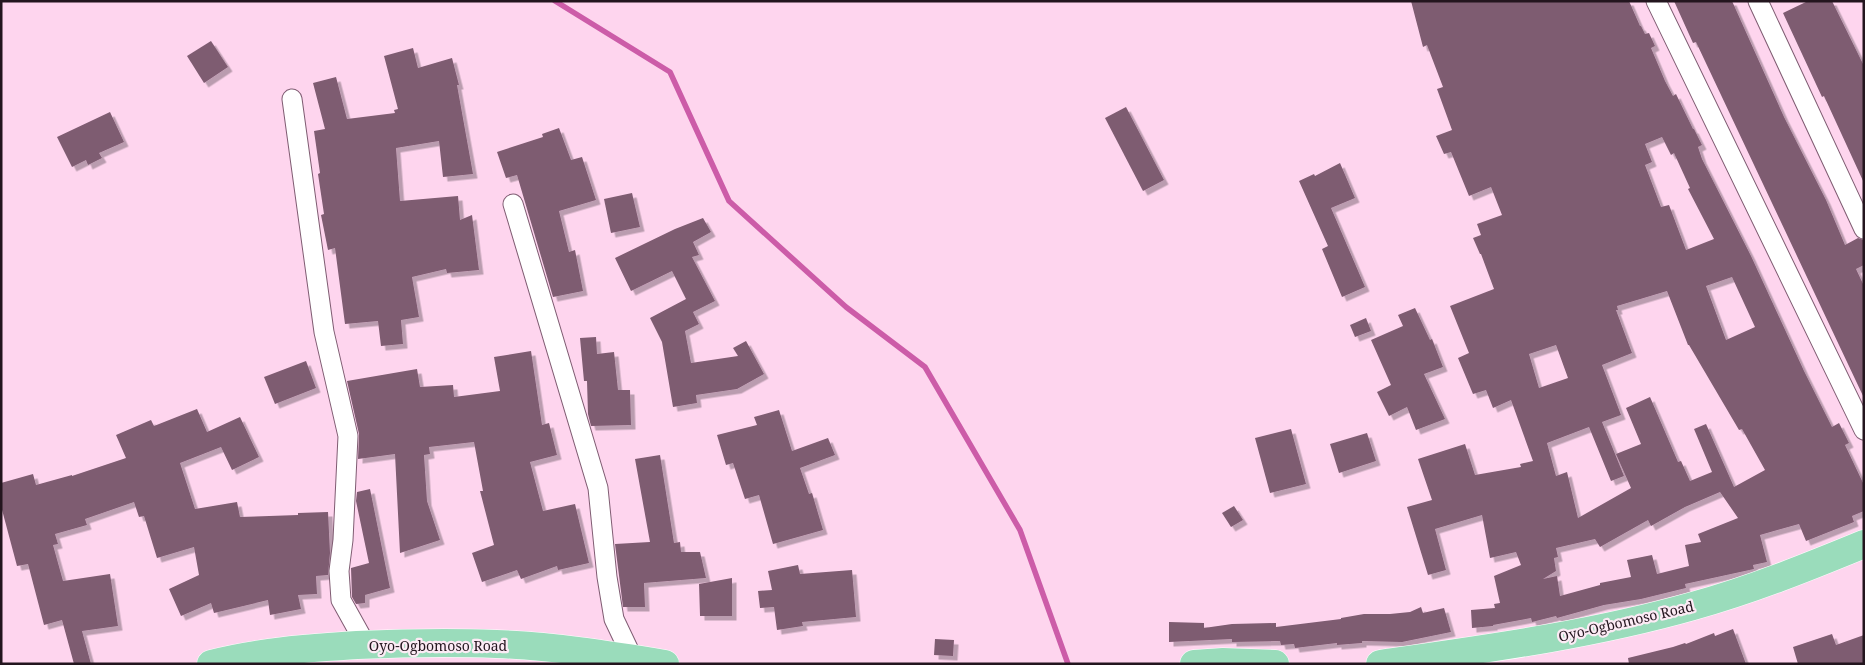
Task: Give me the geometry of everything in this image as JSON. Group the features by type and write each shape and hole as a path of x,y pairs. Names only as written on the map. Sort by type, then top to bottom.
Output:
{"highway":[{"name":"Oyo-Ogbomoso Road","path":"1380,664 1507,646 1602,628 1693,606 1786,576 1864,544"},
{"name":"Oyo-Ogbomoso Road","path":"210,664 230,659 305,648 366,645 497,644 569,650 665,664"},
{"path":"1194,664 1223,662 1275,664"}],"street":[{"path":"1656,1 1864,430"},
{"path":"1758,1 1864,229"},
{"path":"292,99 324,332 348,436 343,540 339,571 341,600 366,645"},
{"path":"513,204 598,488 607,577 614,619 633,659"}],"building":[{"path":"1411,1 1629,1 1640,26 1645,34 1649,33 1655,46 1651,48 1665,81 1673,96 1676,94 1702,145 1698,147 1702,159 1751,256 1804,371 1832,427 1839,423 1849,443 1845,445 1864,485 1864,511 1852,516 1854,522 1806,541 1799,524 1760,535 1767,562 1753,565 1754,569 1685,584 1686,588 1641,599 1604,605 1557,618 1556,616 1532,622 1531,618 1493,626 1472,628 1471,610 1495,608 1494,604 1500,603 1494,576 1521,565 1516,552 1490,558 1482,515 1435,529 1446,570 1428,575 1407,507 1432,500 1418,459 1465,444 1475,475 1521,467 1520,464 1533,461 1511,400 1493,408 1486,390 1473,394 1458,358 1469,353 1450,306 1494,289 1473,238 1481,235 1477,224 1502,215 1491,187 1469,196 1451,152 1444,154 1436,136 1452,130 1437,89 1443,87 1427,45 1423,47","holes":["1662,137 1671,155 1674,153 1690,188 1688,189 1714,239 1686,250 1669,205 1661,207 1645,165 1652,162 1645,144","1732,277 1755,327 1726,340 1706,286","1667,291 1688,345 1739,430 1742,429 1765,470 1734,487 1706,424 1694,429 1712,472 1690,481 1681,461 1678,462 1650,397 1626,408 1641,444 1616,454 1631,488 1578,518 1567,472 1556,476 1547,443 1589,427 1611,481 1624,476 1602,422 1621,415 1602,365 1632,353 1616,310 1618,310 1617,306","1556,345 1568,378 1539,388 1529,354","1720,492 1738,518 1698,534 1701,542 1685,545 1689,566 1657,574 1652,555 1627,560 1631,577 1600,583 1600,585 1560,596 1557,576 1543,579 1556,571 1554,558 1558,557 1556,548 1595,539 1600,547 1648,520 1651,526 1685,507"]},
{"path":"1674,1 1732,1 1784,117 1826,200 1845,245 1858,238 1864,240 1864,265 1856,269 1864,286 1864,398 1696,42 1693,43"},
{"path":"1808,1 1832,1 1864,66 1864,183 1783,13"},
{"path":"211,41 228,67 204,83 187,56"},
{"path":"413,48 418,68 452,58 459,85 457,85 473,174 443,177 439,141 396,148 400,201 458,196 460,220 472,215 479,270 447,273 446,269 412,277 419,317 401,320 403,344 381,346 378,321 345,324 335,248 328,250 321,215 324,214 314,131 325,129 313,83 336,77 347,119 395,113 394,110 398,109 384,56"},
{"path":"1126,107 1164,180 1143,191 1105,118"},
{"path":"110,112 124,142 99,153 102,158 88,165 86,160 72,167 57,137"},
{"path":"559,128 571,160 582,157 596,200 559,211 569,252 575,250 583,291 553,297 517,175 506,178 497,152 543,137 542,134"},
{"path":"1340,163 1355,198 1331,208 1365,287 1342,297 1322,249 1328,246 1299,181 1314,174 1315,176"},
{"path":"632,193 640,227 611,233 604,199"},
{"path":"703,218 711,232 693,242 699,255 692,257 715,301 693,312 699,324 685,331 691,363 738,356 733,348 746,341 764,374 737,389 696,395 697,403 673,407 662,342 650,318 686,299 672,271 631,291 615,258 675,229"},
{"path":"1415,308 1430,340 1432,339 1443,367 1424,374 1445,419 1416,430 1407,407 1389,416 1377,392 1391,385 1371,340 1403,326 1398,315"},
{"path":"1366,318 1371,331 1355,337 1350,325"},
{"path":"596,337 597,354 614,352 618,390 630,390 631,425 591,426 588,414 587,381 584,381 580,338"},
{"path":"531,351 542,425 549,423 557,455 530,462 543,511 575,504 589,563 558,570 557,566 521,579 517,570 482,582 472,553 494,545 480,491 483,491 474,442 429,447 430,454 424,455 427,501 440,540 400,553 395,454 358,459 359,434 347,381 417,369 420,387 453,385 454,397 500,391 494,357"},
{"path":"306,361 316,388 275,404 264,377"},
{"path":"197,409 207,432 240,417 259,457 232,470 221,447 180,463 195,509 237,502 240,517 328,512 330,553 328,575 316,576 317,594 298,595 301,609 270,615 268,600 214,613 211,603 181,616 169,589 199,575 194,547 157,558 144,516 139,517 134,502 85,519 87,525 55,534 58,544 53,545 63,581 110,574 118,626 82,631 91,664 74,664 62,620 44,625 28,564 17,566 1,506 1,483 33,474 36,485 72,476 126,458 116,435 151,420 154,426"},
{"path":"779,410 792,451 828,438 835,455 800,468 809,494 812,493 823,530 773,544 759,495 745,499 733,463 726,465 717,435 757,425 754,417"},
{"path":"1291,429 1306,484 1270,493 1255,438"},
{"path":"1367,433 1376,461 1339,473 1330,444"},
{"path":"660,455 674,543 680,542 681,552 700,552 706,578 644,583 645,607 623,607 615,544 650,542 635,459"},
{"path":"370,489 390,588 365,595 365,603 356,604 352,597 351,568 369,563 356,501 357,492"},
{"path":"1234,506 1243,520 1231,527 1222,513"},
{"path":"798,565 800,574 852,570 856,617 802,622 803,626 777,630 774,607 760,608 758,591 772,590 768,571"},
{"path":"732,578 732,616 700,616 699,584"},
{"path":"1421,607 1423,613 1444,608 1451,632 1402,642 1362,641 1362,643 1337,645 1337,643 1295,648 1294,644 1281,645 1280,641 1232,642 1232,639 1169,642 1169,622 1204,623 1204,628 1232,624 1276,623 1276,627 1341,619 1364,614 1410,612"},
{"path":"1733,629 1746,664 1629,664 1628,658 1686,644 1714,633 1715,636"},
{"path":"1832,634 1836,645 1864,635 1864,664 1798,664 1793,647"},
{"path":"935,639 954,640 953,656 934,655"}],"waterway":[{"path":"555,1 670,72 729,201 846,307 925,367 1020,530 1068,664"}]}
